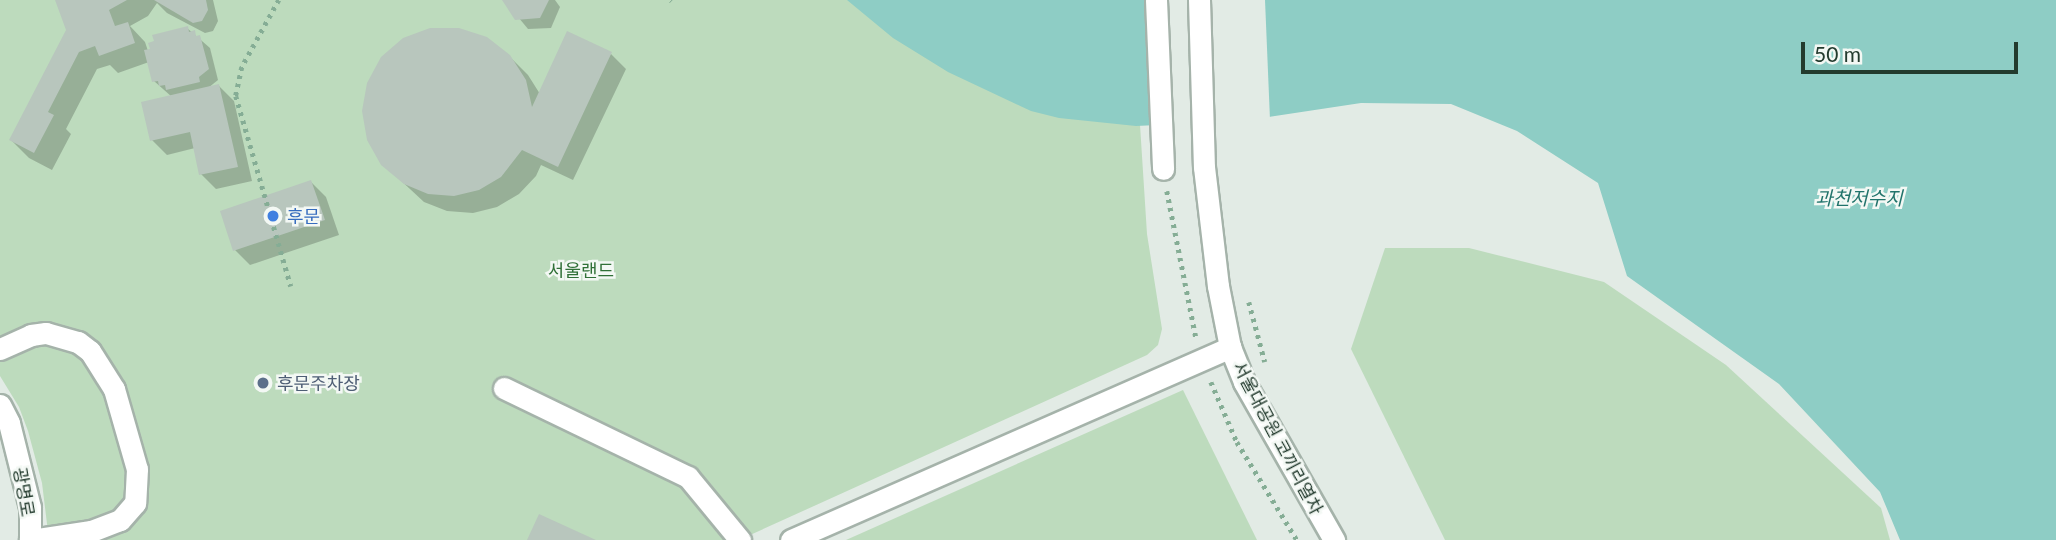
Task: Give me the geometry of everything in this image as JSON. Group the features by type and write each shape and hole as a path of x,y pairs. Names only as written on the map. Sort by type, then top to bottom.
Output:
{"street":[{"path":"1156,0 1163,169"},
{"name":"서울대공원 코끼리열차","path":"1199,0 1204,167 1218,286 1230,347 1244,382 1334,540"},
{"path":"0,349 31,335 46,334 70,339 90,351 114,389 137,469 135,503 120,520 91,531 30,540"},
{"path":"790,540 1230,347"},
{"path":"504,388 688,477 740,540"},
{"name":"광명로","path":"0,405 9,423 30,507 30,540"}],"path":[{"path":"279,0 242,67 236,96 291,286"},
{"path":"1246,290 1267,370"}],"green space":[{"name":"서울랜드","path":"0,0 1132,0 1147,234 1162,329 1158,345 1147,355 739,540 49,540 42,483 28,431 19,407 0,376"},
{"path":"1385,248 1469,248 1604,282 1726,365 1881,508 1890,540 1445,540 1351,349"},
{"path":"1183,390 1257,540 846,540"}],"water":[{"name":"과천저수지","path":"847,0 2056,0 2056,540 1900,540 1880,492 1779,384 1627,276 1598,183 1517,131 1451,104 1361,103 1242,121 1136,126 1059,118 1031,111 948,72 893,38"}],"pier":[{"path":"1156,0 1265,0 1270,120 1161,128"}],"building":[{"path":"55,0 127,0 109,10 115,26 128,22 135,43 99,56 95,46 79,52 48,112 54,115 34,153 9,140 66,30"},
{"path":"154,0 206,0 208,10 202,21 193,23"},
{"path":"502,0 549,0 540,18 515,20"},
{"path":"188,26 189,32 195,30 196,36 200,35 209,69 199,77 200,82 166,90 165,85 159,86 158,81 152,82 144,50 150,49 148,43 154,41 152,35"},
{"path":"430,28 459,28 487,37 510,55 526,80 532,107 567,31 612,52 558,167 522,150 501,177 479,190 454,196 428,194 404,184 381,165 367,140 362,111 367,83 381,57 403,38"},
{"path":"219,84 238,167 199,175 190,132 150,141 141,102"},
{"name":"후문","path":"311,180 325,220 233,251 220,211"},
{"path":"539,514 596,540 527,540"}],"place":[{"name":"후문","path":"273,216"},
{"name":"후문주차장","path":"263,383"}]}
